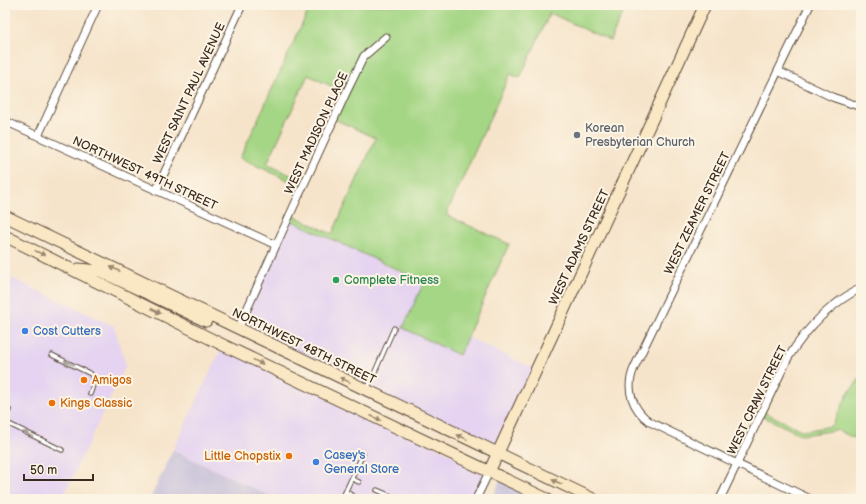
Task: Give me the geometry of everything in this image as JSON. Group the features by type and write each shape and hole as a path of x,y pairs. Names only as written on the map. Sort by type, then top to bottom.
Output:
{"main road":[{"name":"WEST ADAMS STREET","path":"489,472 705,5"},
{"name":"NORTHWEST 48TH STREET","path":"5,216 593,499"},
{"path":"5,236 74,269 237,352 547,499"},
{"path":"74,269 100,271 230,332 233,333 238,329"}],"street":[{"path":"38,136 98,5"},
{"name":"WEST SAINT PAUL AVENUE","path":"156,191 242,5"},
{"name":"WEST ZEAMER STREET","path":"737,464 657,426 644,418 634,404 630,394 630,385 633,372 810,5"},
{"name":"WEST MADISON PLACE","path":"238,329 364,56 386,36"},
{"path":"778,71 832,97 861,106"},
{"name":"NORTHWEST 49TH STREET","path":"5,121 276,245"},
{"name":"WEST CRAW STREET","path":"720,499 788,358 797,344 822,315 838,302 861,288"},
{"path":"737,464 810,499"},
{"name":"WEST ADAMS STREET","path":"476,499 489,472"}],"lane":[{"path":"367,390 394,328"},
{"path":"52,356 91,374 94,379 94,383 90,394"},
{"path":"9,410 6,416 7,423 62,450"},
{"path":"342,499 363,454"},
{"path":"352,479 359,482"},
{"path":"377,490 391,496"},
{"path":"346,492 353,496"}],"shaded area":[{"path":"288,219 424,283 403,328 459,355 467,337 537,370 498,454 238,329"},
{"path":"5,275 114,326 126,365 62,499 5,499"},
{"path":"223,345 489,472 476,499 276,499 173,450"},
{"path":"173,450 276,499 150,499"},
{"path":"502,477 549,499 492,499"}],"green space":[{"path":"311,5 627,5 610,41 550,13 520,78 510,74 446,215 509,244 459,355 403,328 424,282 288,219 290,214 332,234 376,138 334,119 346,93 308,75 267,164 305,182 303,187 240,158"},
{"path":"861,377 861,441 837,430 802,435 760,415 762,411 803,431 832,426 848,394"}],"place":[{"name":"Korean Presbyterian Church","path":"577,135"},
{"name":"Complete Fitness","path":"336,280"},
{"name":"Cost Cutters","path":"25,331"},
{"name":"Amigos","path":"84,380"},
{"name":"Kings Classic","path":"52,403"},
{"name":"Little Chopstix","path":"289,456"},
{"name":"Casey's General Store","path":"316,462"}]}
